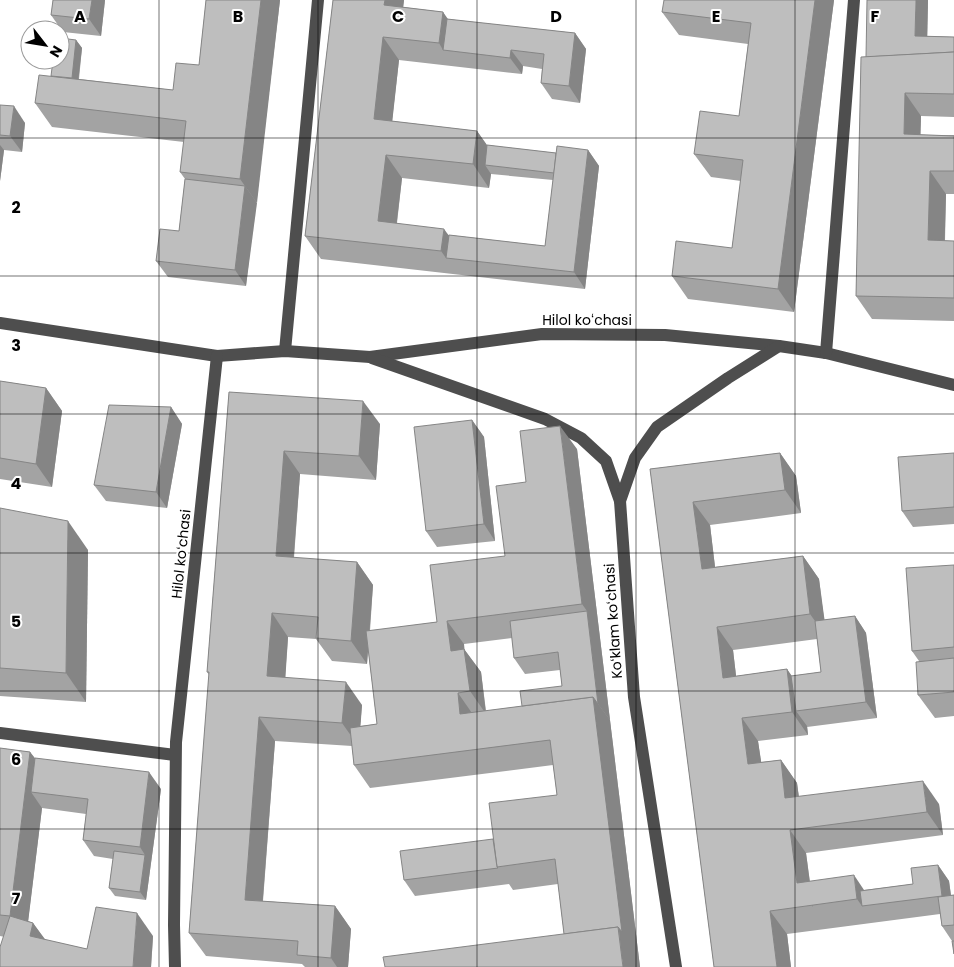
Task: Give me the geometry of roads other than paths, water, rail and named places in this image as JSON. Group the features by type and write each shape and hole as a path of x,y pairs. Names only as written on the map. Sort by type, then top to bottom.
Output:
{"street":[{"path":"285,351 318,0"},
{"path":"826,353 854,0"},
{"name":"Hilol koʻchasi","path":"0,323 217,356 285,351 370,357 542,334 665,335 779,346 826,353 954,385"},
{"name":"Koʻklam koʻchasi","path":"676,967 634,697 620,501 635,458 657,427 728,378 779,346"},
{"name":"Hilol koʻchasi","path":"175,967 175,755 217,356"},
{"path":"370,357 545,419 581,438 606,461 620,501"},
{"path":"0,733 175,755"}]}
